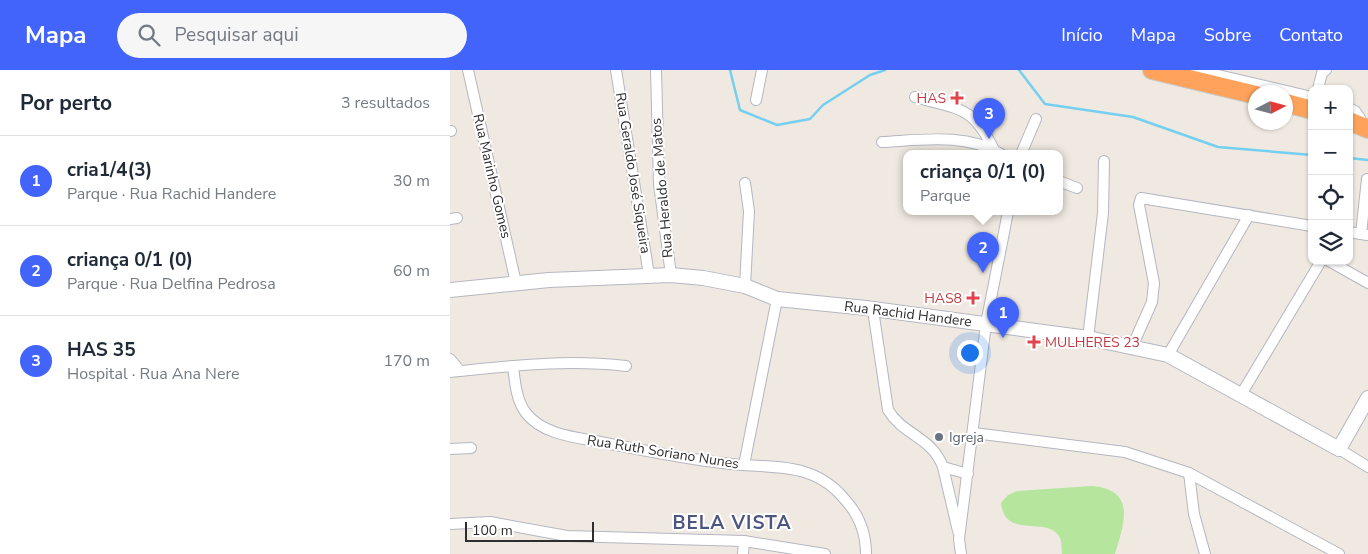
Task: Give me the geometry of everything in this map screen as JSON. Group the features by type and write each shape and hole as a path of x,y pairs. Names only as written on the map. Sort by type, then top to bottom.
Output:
{"highway":[{"path":"1152,70 1184,73 1248,93"},
{"path":"1293,105 1308,109"}],"street":[{"name":"Rua Marinho Gomes","path":"468,70 516,283"},
{"name":"Rua Geraldo José Siqueira","path":"616,70 649,275"},
{"name":"Rua Heraldo de Matos","path":"656,70 659,184 671,275"},
{"path":"756,100 762,70"},
{"path":"1196,70 1308,96"},
{"path":"1319,85 1322,73 1326,70"},
{"path":"915,97 968,112 985,131 997,150"},
{"path":"1023,150 1036,118"},
{"path":"882,142 953,140 982,145 993,150"},
{"path":"1088,338 1103,213 1104,161"},
{"path":"1365,234 1367,179"},
{"path":"745,183 749,210 745,286"},
{"path":"1063,183 1077,188"},
{"path":"1132,346 1152,302 1154,283 1139,205 1141,198 1308,225"},
{"path":"959,539 974,433 986,324 1007,215"},
{"path":"1168,355 1249,215"},
{"path":"1242,394 1319,265"},
{"path":"1336,265 1368,283"},
{"name":"Rua Rachid Handere","path":"450,290 516,283 671,275 703,278 745,286 777,299 986,324 1132,346 1168,355 1242,394 1368,467"},
{"path":"744,465 777,299"},
{"path":"873,310 888,410 895,422 933,448 943,466 961,554"},
{"path":"450,359 455,371 546,362 585,361 626,366"},
{"name":"Rua Ruth Soriano Nunes","path":"513,366 518,399 526,414 539,426 572,437 684,458 744,465 781,466 807,472 825,479 840,492 856,513 862,526 866,554"},
{"path":"1339,449 1368,398"},
{"path":"974,433 1125,452 1189,473 1339,554"},
{"path":"450,449 470,448"},
{"path":"943,466 968,474"},
{"path":"1189,473 1194,514 1205,554"},
{"path":"450,524 490,522 567,536 744,541 825,554"},
{"path":"743,554 744,541"}],"green space":[{"path":"1092,486 1106,489 1116,494 1121,501 1124,510 1124,520 1115,554 1062,554 1061,540 1054,531 1010,521 1004,514 1001,503 1008,495 1017,491"}],"waterway":[{"path":"730,70 740,110 777,125 810,119 823,105 870,75 885,70"},
{"path":"1019,70 1045,104 1133,117 1218,147 1308,155"},
{"path":"1353,158 1368,160"}],"place":[{"name":"HAS","path":"957,98"},
{"name":"HAS 35","path":"989,139"},
{"name":"criança 0/1 (0)","path":"983,273"},
{"name":"HAS8","path":"973,298"},
{"name":"cria1/4(3)","path":"1003,338"},
{"name":"MULHERES 23","path":"1034,342"},
{"name":"Igreja","path":"939,437"}],"district":[{"name":"BELA VISTA","path":"732,523"}]}
